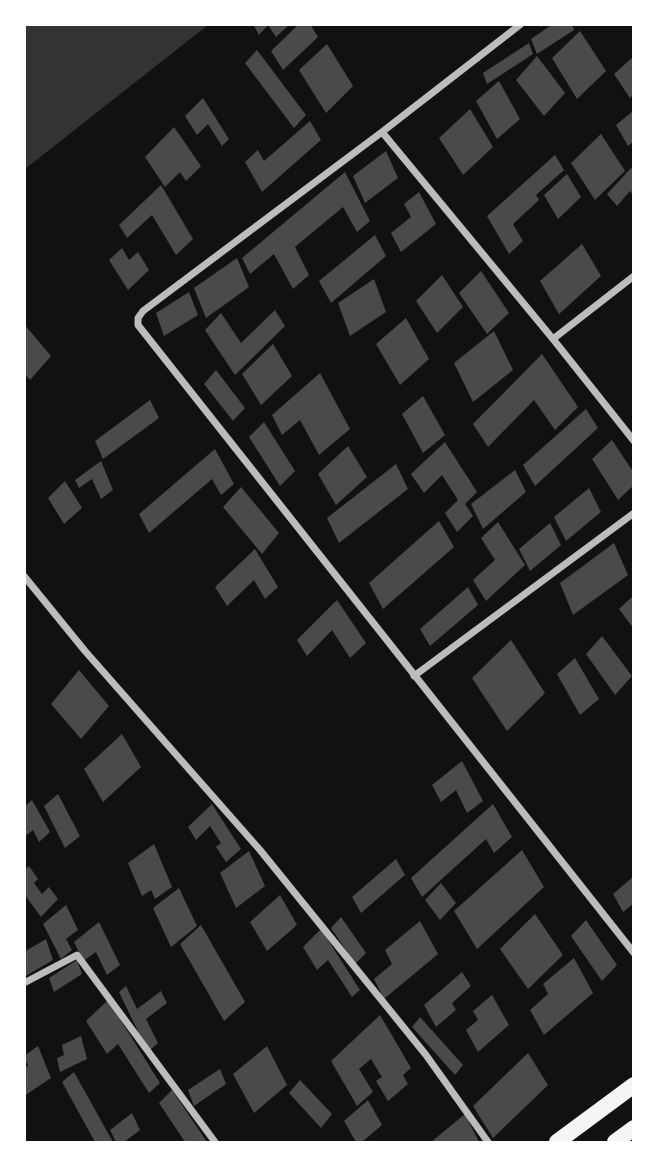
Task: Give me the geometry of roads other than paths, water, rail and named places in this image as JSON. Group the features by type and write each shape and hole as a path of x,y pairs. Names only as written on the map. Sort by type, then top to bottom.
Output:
{"main road":[{"path":"556,1143 634,1085"},
{"path":"615,1143 634,1128"}],"street":[{"path":"521,24 143,311 138,318 138,325 634,953"},
{"path":"382,132 554,339 634,441"},
{"path":"554,339 634,276"},
{"path":"414,676 634,513"},
{"path":"24,576 85,651 260,850 426,1055 488,1143"},
{"path":"24,983 77,956 215,1143"}]}
